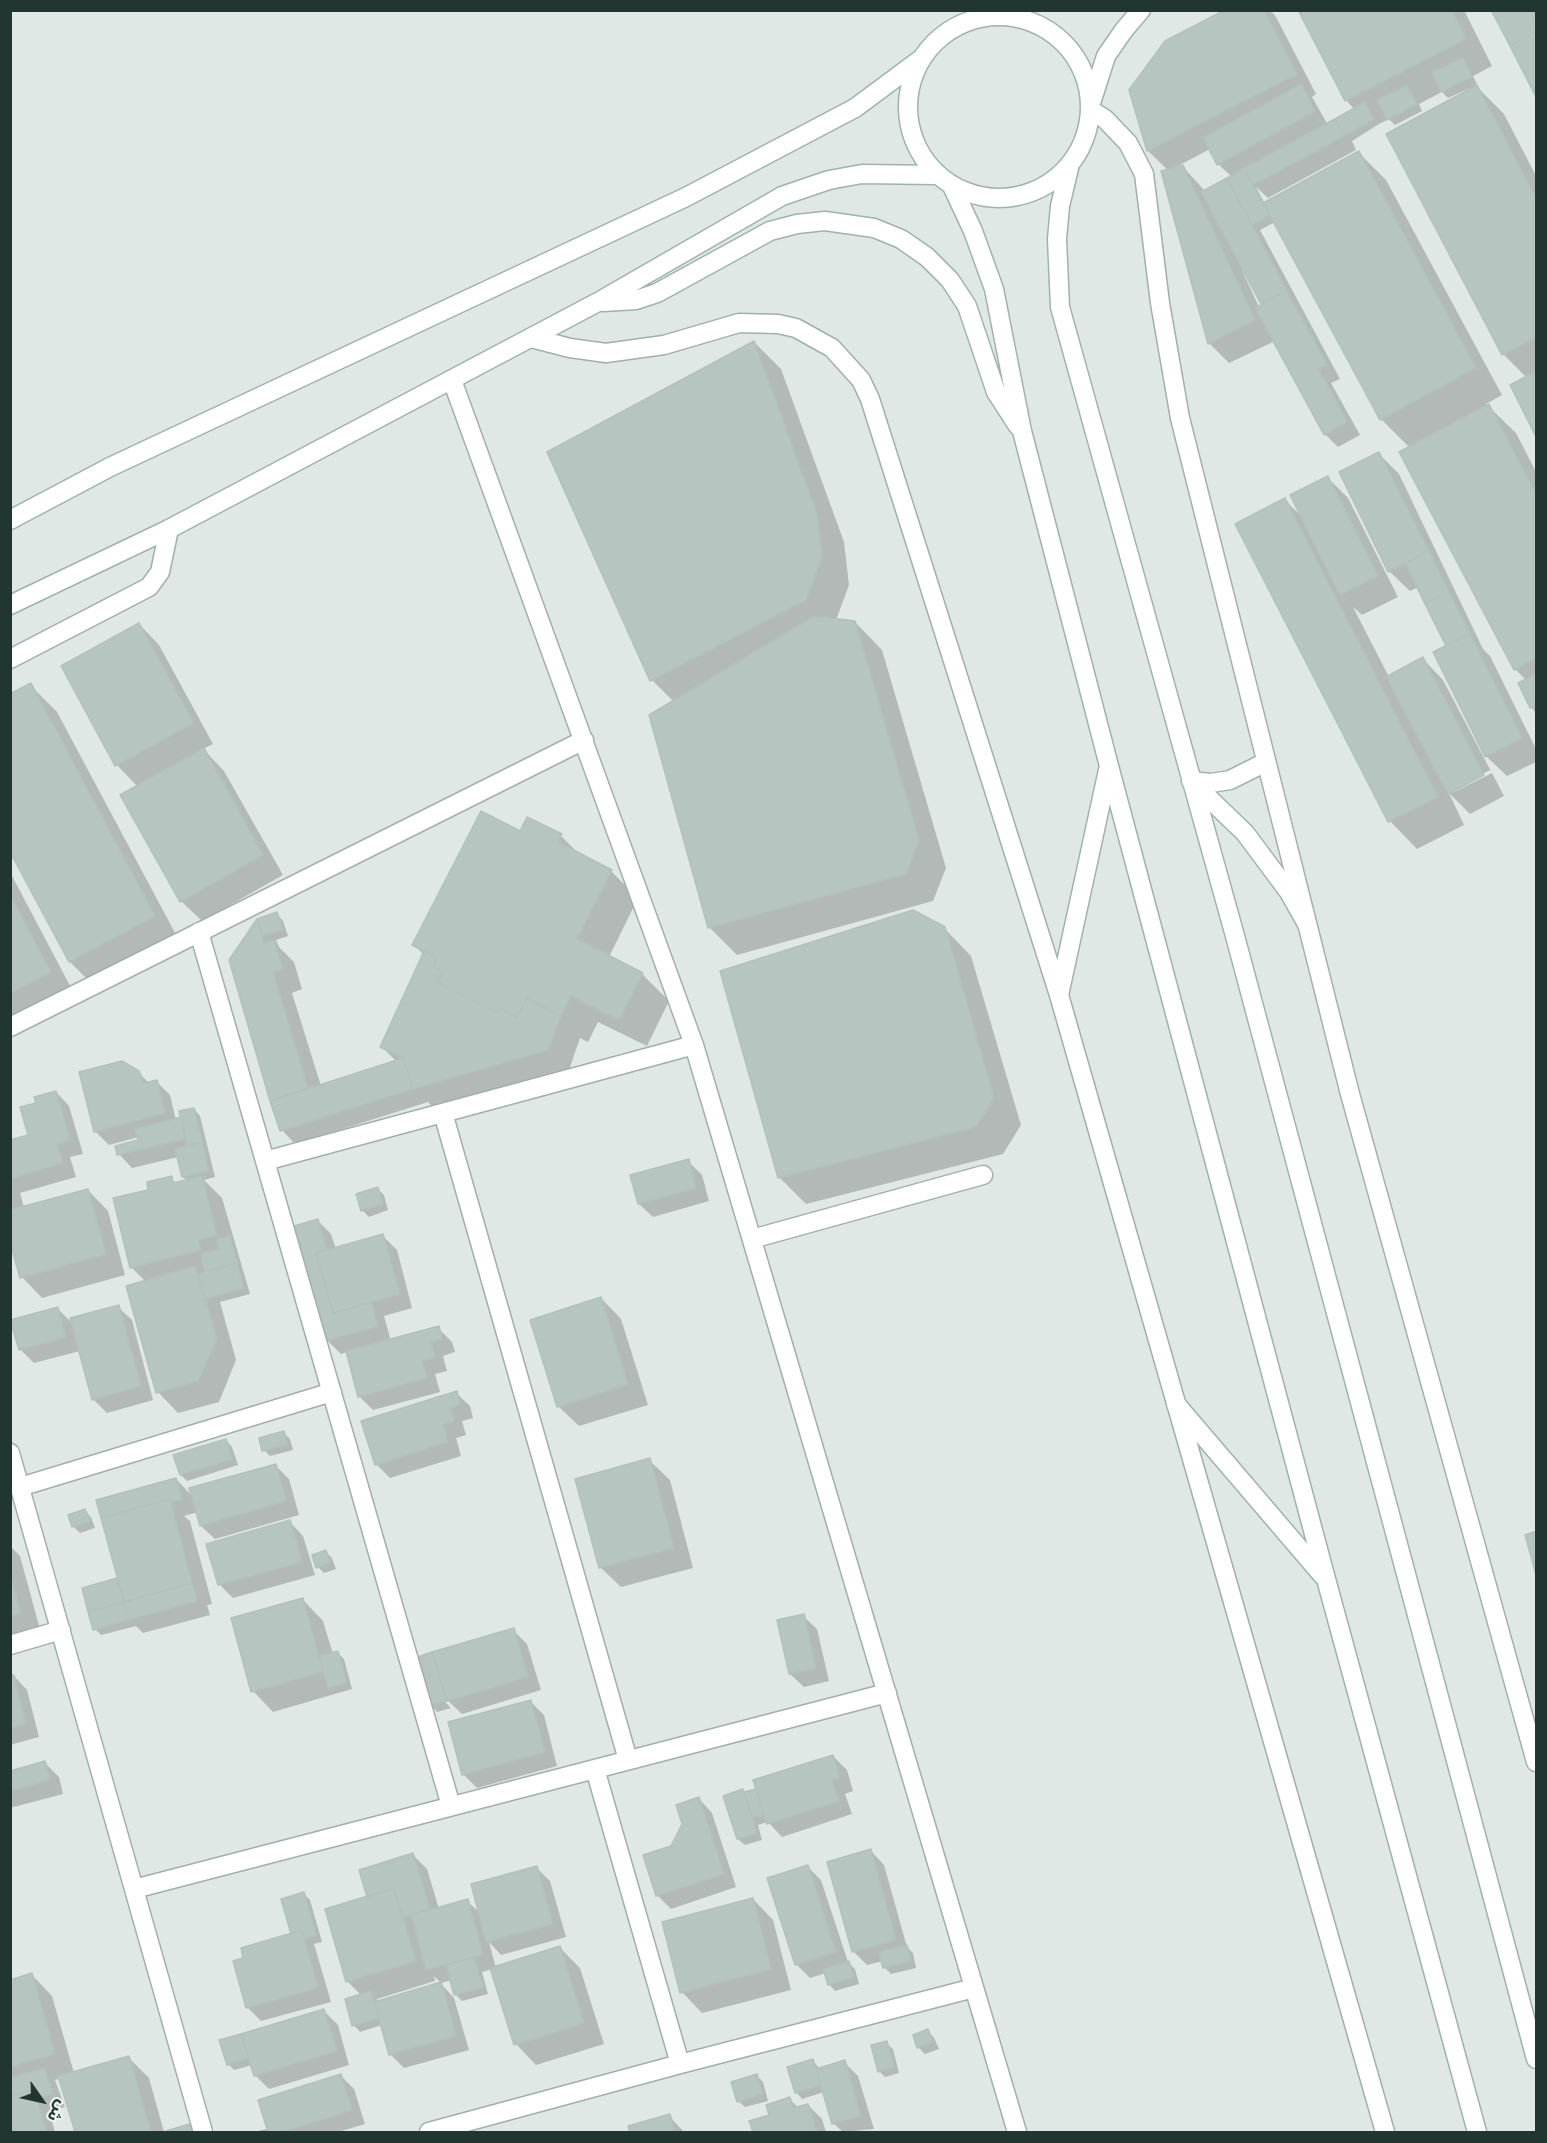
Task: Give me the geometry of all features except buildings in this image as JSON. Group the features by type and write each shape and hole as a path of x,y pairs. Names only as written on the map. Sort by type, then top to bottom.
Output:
{"street":[{"path":"1141,10 1106,56 1091,106 1085,139 1071,164 1060,206 1057,239 1060,307 1235,936 1536,2059"},
{"path":"10,520 110,467 686,197 855,108 921,59 936,40 956,26 979,17 1008,13 1029,20 1053,33 1073,52 1085,76 1091,106 1128,144 1143,174 1160,303 1180,418 1353,1106 1536,1762"},
{"path":"921,59 909,89 908,120 918,149 936,175 952,186 982,197 1015,197 1046,186 1071,164"},
{"path":"10,605 169,530 598,302 782,196 829,180 862,174 936,175"},
{"path":"952,186 974,231 994,289 1022,431 1109,766 1477,2133"},
{"path":"598,302 636,300 657,293 770,231 797,224 825,221 874,228 901,239 927,257 950,280 971,316 996,392 1022,431"},
{"path":"531,338 570,348 606,353 664,345 720,327 759,322 796,328 814,336 848,362 870,399 1059,995 1385,2133"},
{"path":"452,380 694,1045 1017,2133"},
{"path":"10,659 149,587 160,572 169,530"},
{"path":"10,1027 584,740"},
{"path":"1191,781 1210,783 1230,780 1266,762"},
{"path":"1059,995 1109,766"},
{"path":"1191,781 1245,832 1289,892 1307,924"},
{"path":"199,932 451,1806"},
{"path":"265,1161 694,1045"},
{"path":"442,1113 628,1760"},
{"path":"752,1239 983,1175"},
{"path":"20,1487 332,1392"},
{"path":"1176,1404 1326,1579"},
{"path":"10,1453 203,2133"},
{"path":"10,1645 61,1630"},
{"path":"134,1889 887,1693"},
{"path":"595,1769 680,2064"},
{"path":"429,2133 680,2064 974,1988"},
{"path":"1468,2133 1472,2112"}]}
